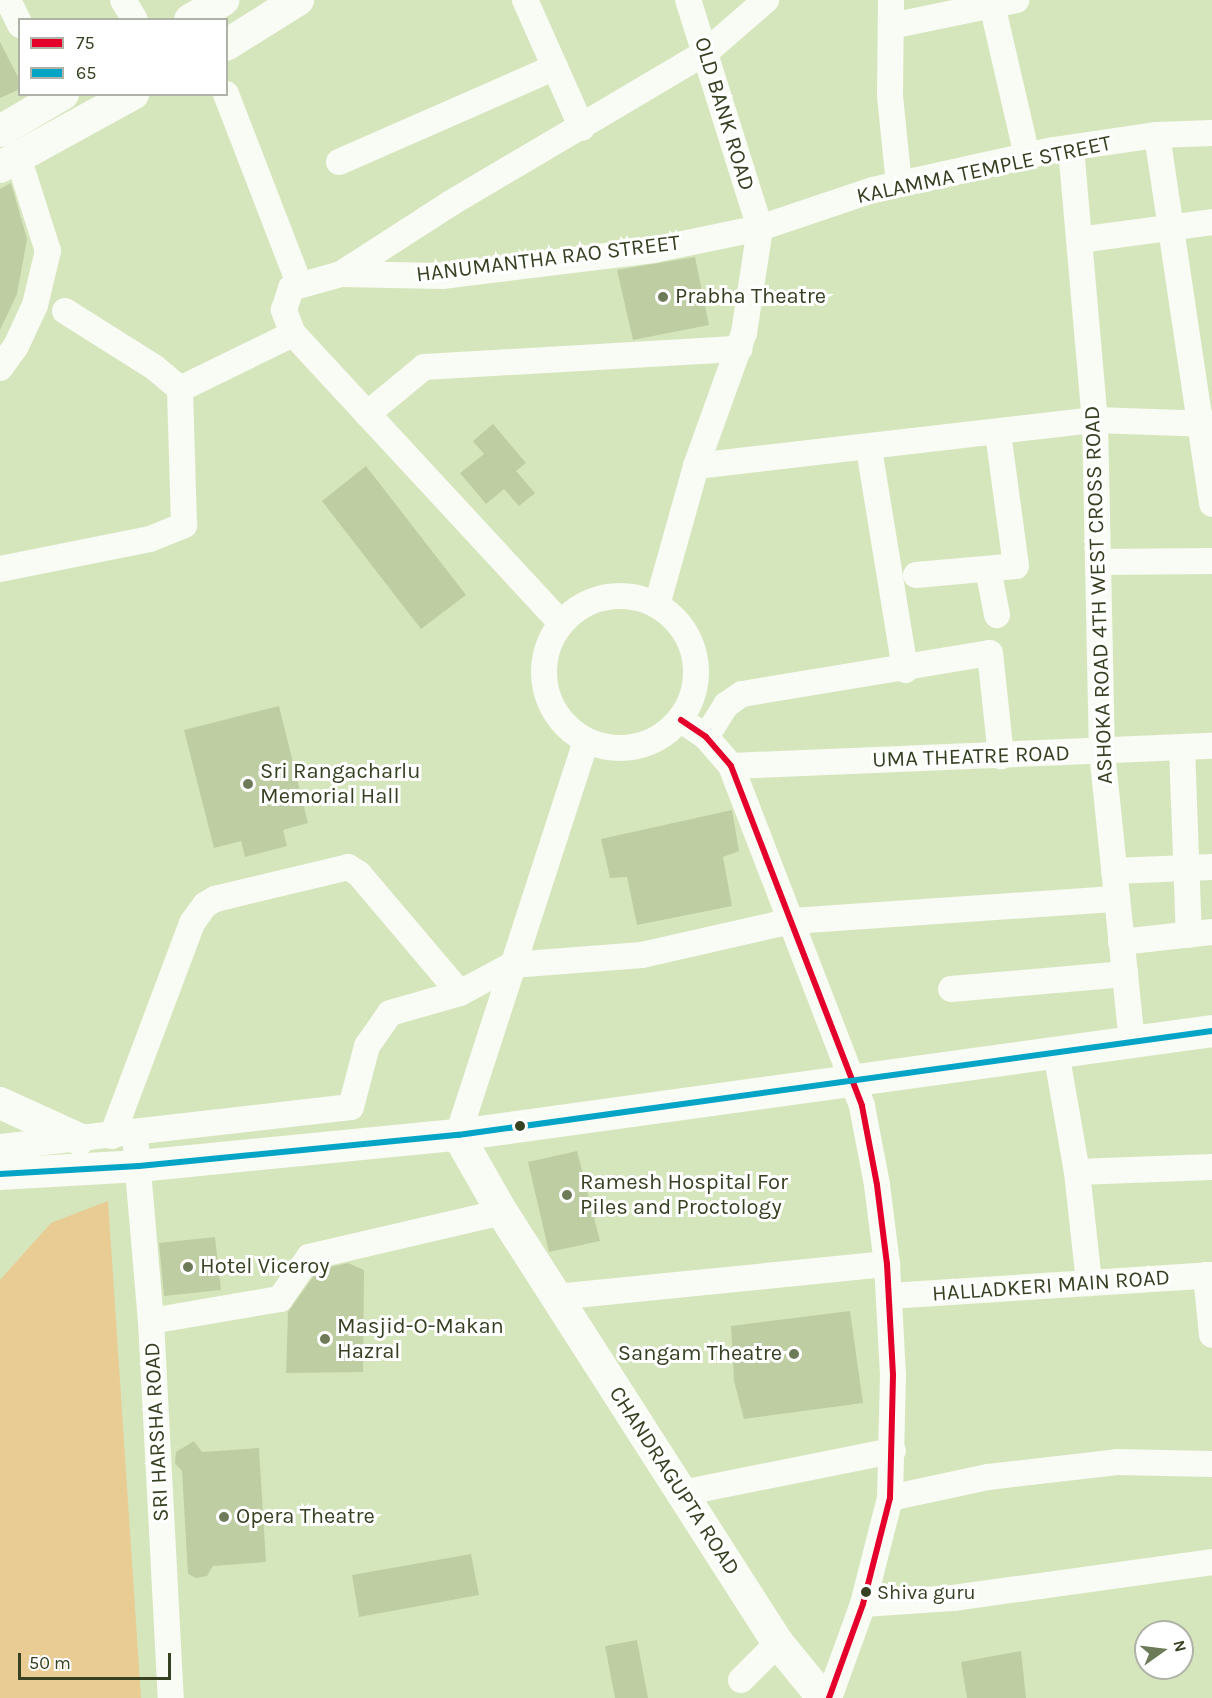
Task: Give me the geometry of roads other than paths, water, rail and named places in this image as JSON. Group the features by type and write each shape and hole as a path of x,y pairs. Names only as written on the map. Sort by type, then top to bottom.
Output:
{"main road":[{"path":"193,18 223,0"},
{"path":"228,44 298,0"},
{"path":"2,127 57,96"},
{"path":"9,162 129,96"},
{"path":"0,1174 139,1166 458,1136 850,1084 1056,1052 1212,1031"},
{"path":"0,1103 80,1139"},
{"name":"CHANDRAGUPTA ROAD","path":"458,1136 502,1212 778,1643 823,1698"}],"street":[{"path":"8,0 18,21"},
{"path":"123,0 134,18"},
{"path":"525,0 582,128"},
{"name":"OLD BANK ROAD","path":"688,0 760,228"},
{"path":"341,274 452,203 705,53 766,0"},
{"path":"891,0 890,96 899,184"},
{"path":"891,26 1000,2 1028,156"},
{"path":"339,162 555,67"},
{"path":"227,96 299,283 285,298 284,310 292,334 561,623"},
{"name":"KALAMMA TEMPLE STREET","path":"760,228 899,184 1028,156 1157,135 1212,133"},
{"path":"1157,135 1171,225 1202,356 1212,504"},
{"name":"ASHOKA ROAD 4TH WEST CROSS ROAD","path":"1071,148 1095,420 1100,562 1102,752 1132,1042"},
{"path":"0,368 16,346 35,305 48,251 9,162"},
{"path":"1079,240 1171,225 1212,222"},
{"path":"657,604 696,466 744,333 760,228"},
{"name":"HANUMANTHA RAO STREET","path":"299,283 341,274 442,276 653,250 760,228"},
{"path":"0,569 150,539 184,525 180,389 154,367 65,310"},
{"path":"180,389 292,334"},
{"path":"366,414 424,367 739,349"},
{"path":"696,466 869,449 1095,420 1207,424"},
{"path":"916,574 1016,566 998,433"},
{"path":"869,449 905,670"},
{"path":"1100,562 1212,561"},
{"path":"988,569 997,615"},
{"path":"637,597 657,604 678,621 692,644 698,670 694,697 681,720 662,738 637,748 611,749 586,741 567,728 554,710 545,688 544,665 549,643 561,623 595,599 637,597"},
{"path":"706,737 726,705 742,694 905,670 990,653 1001,756"},
{"path":"681,720 706,737 731,766 792,921 850,1084 868,1127 887,1264 889,1296 893,1451 890,1498 863,1604 829,1698"},
{"path":"458,1136 586,741"},
{"name":"UMA THEATRE ROAD","path":"731,766 1212,746"},
{"path":"1121,942 1200,933 1200,868 1182,748"},
{"path":"123,1135 192,923 205,904 215,899 348,867 359,874 460,993"},
{"path":"1114,871 1200,868"},
{"path":"0,1147 123,1135 351,1107 368,1046 390,1013 460,993 512,965 642,955 792,921 1117,899"},
{"path":"951,989 1125,974"},
{"path":"1056,1052 1077,1172 1089,1283"},
{"name":"SRI HARSHA ROAD","path":"123,1135 139,1166 151,1321 171,1698"},
{"path":"1077,1172 1212,1167"},
{"path":"151,1321 280,1299 309,1257 502,1212"},
{"path":"556,1297 887,1264"},
{"path":"1209,1275 1212,1335"},
{"name":"HALLADKERI MAIN ROAD","path":"889,1296 1209,1275"},
{"path":"682,1493 893,1451"},
{"path":"890,1498 988,1477 1117,1462 1212,1464"},
{"path":"863,1604 953,1598 1212,1562"},
{"path":"741,1680 778,1643"}],"place":[{"name":"Prabha Theatre","path":"663,297"},
{"name":"Sri Rangacharlu Memorial Hall","path":"248,784"},
{"name":"Ramesh Hospital For Piles and Proctology","path":"567,1195"},
{"name":"Hotel Viceroy","path":"188,1267"},
{"name":"Masjid-O-Makan Hazral","path":"325,1339"},
{"name":"Sangam Theatre","path":"794,1354"},
{"name":"Opera Theatre","path":"224,1517"},
{"name":"Shiva guru","path":"866,1592"}]}
